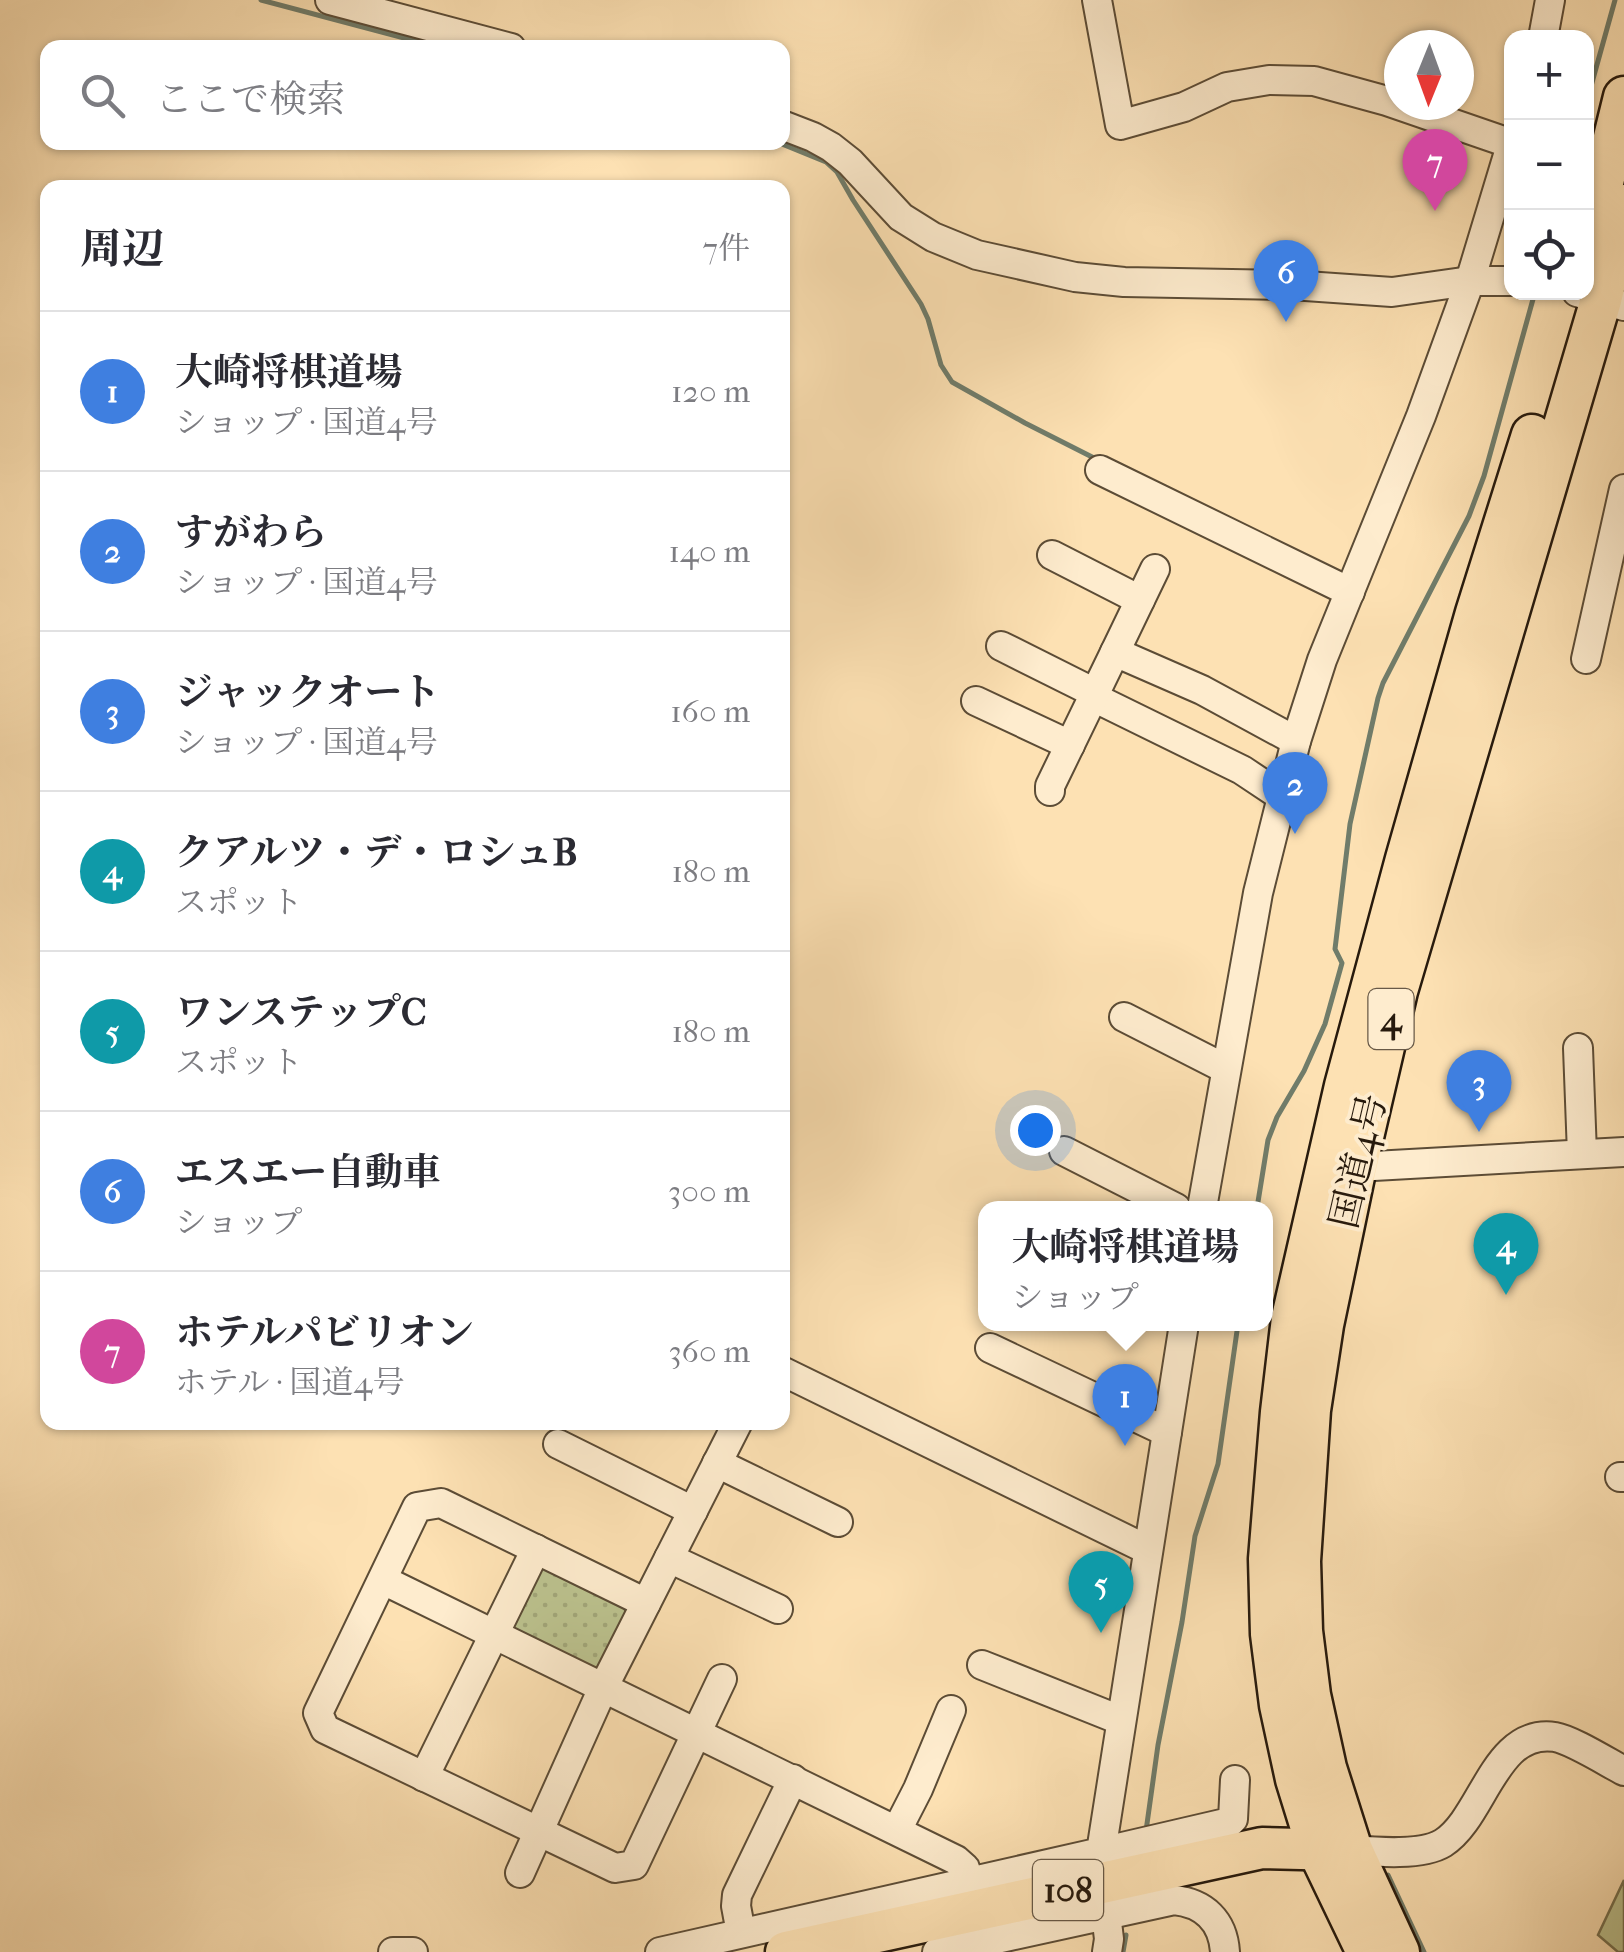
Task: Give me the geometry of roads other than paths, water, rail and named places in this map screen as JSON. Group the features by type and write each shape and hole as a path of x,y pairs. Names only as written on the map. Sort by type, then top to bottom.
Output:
{"highway":[{"name":"国道4号","path":"1594,220 1624,97"},
{"name":"国道4号","path":"1594,298 1605,181"},
{"name":"国道4号","path":"1367,1952 1335,1850 1326,1768 1310,1695 1302,1631 1300,1561 1310,1410 1356,1167 1397,991 1593,300"},
{"name":"国道4号","path":"1399,1952 1335,1850 1292,1760 1280,1705 1271,1634 1269,1559 1292,1318 1344,1086 1476,613 1593,300"},
{"name":"108","path":"786,1952 1262,1848 1335,1850"}],"street":[{"path":"330,0 481,40"},
{"path":"1097,0 1120,124 1184,107 1228,86 1269,80 1314,81 1504,141"},
{"path":"1544,30 1550,0"},
{"path":"790,128 831,147 901,217 933,237 977,255 1061,274 1124,282 1291,285 1392,292 1504,281"},
{"path":"1203,1201 1258,894 1296,742 1322,660 1415,432 1470,282 1504,167"},
{"path":"1100,470 1350,592"},
{"path":"1586,659 1624,489"},
{"path":"1052,555 1140,600"},
{"path":"1050,791 1155,569"},
{"path":"1001,646 1242,770 1281,796"},
{"path":"1115,652 1202,690 1296,742"},
{"path":"976,701 1070,745"},
{"path":"1124,1018 1226,1069"},
{"path":"1578,1048 1582,1154"},
{"path":"1064,1151 1162,1201"},
{"path":"1356,1167 1624,1152"},
{"path":"1100,1852 1167,1432 1177,1331"},
{"path":"990,1348 1167,1432"},
{"path":"790,1374 1148,1550"},
{"path":"520,1873 604,1688 734,1430"},
{"path":"558,1444 693,1511"},
{"path":"717,1462 838,1522"},
{"path":"646,1603 441,1502 417,1507 318,1713 325,1729 615,1868 634,1865 722,1679"},
{"path":"424,1777 536,1549"},
{"path":"669,1558 778,1609"},
{"path":"382,1580 956,1860 965,1868 969,1883"},
{"path":"982,1665 1120,1720"},
{"path":"897,1830 951,1710"},
{"path":"1335,1850 1424,1850 1442,1843 1456,1831 1510,1751 1524,1741 1557,1738 1624,1771"},
{"path":"741,1933 737,1895 793,1780"},
{"path":"660,1952 1230,1822 1234,1819 1234,1780"},
{"path":"937,1952 1163,1901 1186,1901 1206,1911 1221,1930 1225,1952"},
{"path":"1106,1914 1107,1952"},
{"path":"393,1952 413,1952"}],"waterway":[{"path":"261,0 412,40"},
{"path":"1594,75 1615,0"},
{"path":"790,147 826,162 837,172 921,304 941,365 952,382 1098,460"},
{"path":"1258,1201 1268,1140 1325,1024 1342,963 1335,949 1350,824 1378,698 1469,516 1484,476 1533,300"},
{"path":"1146,1831 1195,1536 1218,1464 1237,1331"},
{"path":"1388,1875 1424,1952"},
{"path":"1123,1952 1126,1935"}],"place":[{"name":"ホテルパビリオン","path":"1435,211"},
{"name":"エスエー自動車","path":"1286,322"},
{"name":"すがわら","path":"1295,834"},
{"name":"ジャックオート","path":"1479,1132"},
{"name":"クアルツ・デ・ロシュB","path":"1506,1295"},
{"name":"大崎将棋道場","path":"1125,1446"},
{"name":"ワンステップC","path":"1101,1633"}]}
